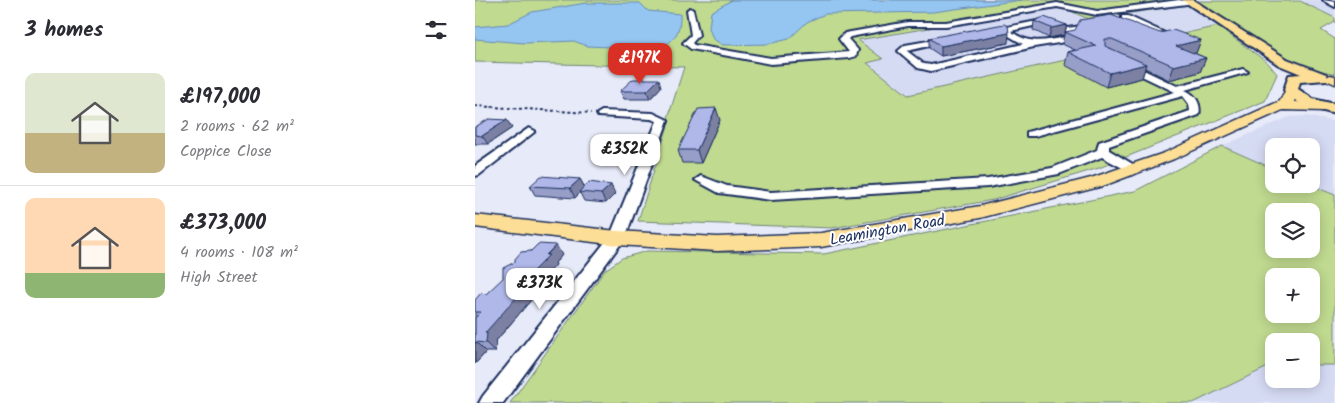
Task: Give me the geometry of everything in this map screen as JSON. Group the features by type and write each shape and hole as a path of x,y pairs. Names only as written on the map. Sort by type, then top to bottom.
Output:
{"highway":[{"path":"1189,2 1283,62 1330,79"},
{"path":"1283,62 1291,72 1291,85 1302,100 1332,109"},
{"path":"1291,85 1305,76 1330,79"}],"main road":[{"path":"1280,106 1289,101 1291,85"},
{"name":"Leamington Road","path":"475,221 617,238 717,244 821,240 980,212 1097,182 1169,156 1280,106 1332,109"}],"street":[{"path":"691,10 695,35 687,43 691,47 771,61 849,56 853,54 854,50 843,39 848,35 907,24 946,24 1057,5 1097,13 1189,2"},
{"path":"1116,19 1171,10 1205,12"},
{"path":"1125,18 1161,33 1146,36 1135,34"},
{"path":"995,30 1005,30 1042,22 1068,30 1101,25"},
{"path":"1005,30 1031,45"},
{"path":"960,36 908,47 902,51 921,66 931,68 1005,53 1031,45 1069,39 1072,33 1068,30"},
{"path":"1103,152 1103,144 1195,113 1194,104 1188,95 1114,59"},
{"path":"1031,134 1243,72"},
{"path":"490,403 617,238 663,120 659,117 602,114"},
{"path":"475,172 529,131"},
{"path":"1103,152 1132,169"},
{"path":"701,180 724,190 771,196 988,183 1055,171 1103,152"}],"lane":[{"path":"1326,0 1335,5"}],"path":[{"path":"475,106 602,114"}],"shaded area":[{"path":"1298,0 1335,0 1335,18 1300,1"},
{"path":"1187,5 1218,25 908,95 867,63 883,59 857,40 1060,6 1088,19"},
{"path":"1307,116 1335,122 1335,195 1320,189 1320,138 1265,138 1265,165 1222,146 1289,117"},
{"path":"1320,365 1335,365 1335,403 1193,403 1265,367 1265,388 1320,388"}],"green space":[{"path":"475,0 1180,0 1187,5 1088,19 1060,6 858,40 883,59 867,63 908,95 1218,26 1268,63 1277,74 1265,101 1099,168 993,200 832,228 638,221 684,67 475,62"},
{"path":"1197,1 1300,1 1335,18 1335,22 1321,30 1335,39 1335,74 1293,64"},
{"path":"1222,146 1265,165 1265,193 1320,193 1320,189 1335,195 1335,365 1320,365 1320,333 1265,333 1265,368 1193,403 510,403 605,270 622,258 647,251 824,254 1135,191"}],"water":[{"path":"732,0 1022,0 933,12 825,14 807,22 789,39 768,44 723,45 713,39 709,28 711,12"},
{"path":"586,3 640,3 648,11 680,14 678,32 667,44 655,49 587,46 574,41 525,43 475,39 475,27 508,24 532,12"}],"building":[{"path":"1111,15 1160,33 1173,30 1201,40 1176,46 1206,58 1174,66 1112,39 1105,39 1105,46 1146,64 1110,73 1068,52 1096,46 1065,32 1075,30 1080,20"},
{"path":"1044,17 1067,25 1051,28 1034,21"},
{"path":"1004,24 1008,26 1009,33 941,46 929,38"},
{"path":"633,79 659,79 647,91 620,91"},
{"path":"716,108 697,150 678,150 698,109"},
{"path":"489,119 507,120 482,136 475,135 475,127"},
{"path":"541,176 580,179 570,188 530,186"},
{"path":"589,182 611,185 601,194 579,192"},
{"path":"538,244 556,245 546,255 549,255 515,289 523,290 485,333 487,333 486,343 476,342 475,344 475,318 481,312 475,312 475,300 481,293 486,294 503,278 503,268 515,262 515,259 521,252 531,251"}]}
